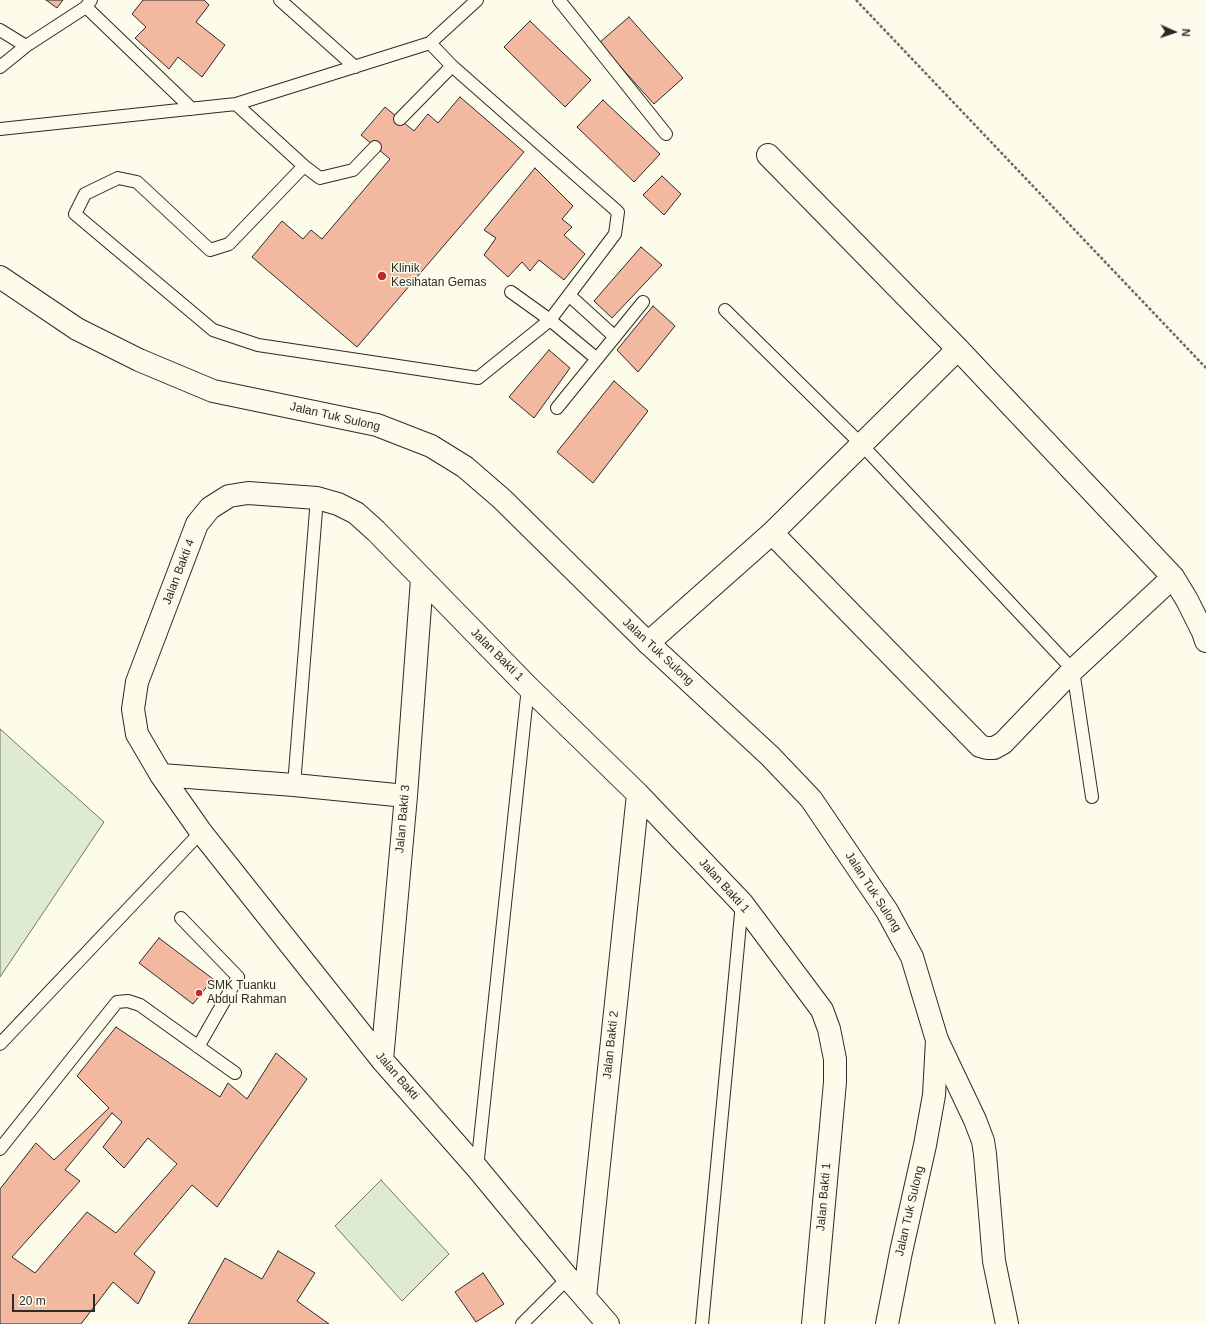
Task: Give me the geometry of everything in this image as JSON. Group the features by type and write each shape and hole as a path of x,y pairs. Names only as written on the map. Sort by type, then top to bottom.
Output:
{"street":[{"path":"768,155 958,349 1173,577 1187,600 1206,641"},
{"name":"Jalan Tuk Sulong","path":"0,277 77,329 138,360 213,391 377,425 431,446 465,467 502,500 648,643 770,756 811,800 887,911 912,957 937,1040 934,1095 925,1145 901,1252 887,1324"},
{"path":"648,643 772,532 958,349"},
{"name":"Jalan Bakti 4","path":"198,826 161,775 137,734 133,708 137,682 197,524 210,508 229,496 248,493 317,498 338,504 356,513 391,547"},
{"path":"772,532 980,746 987,748 994,748 1003,743 1074,670 1173,577"},
{"name":"Jalan Bakti 1","path":"391,547 528,687 638,794 742,903 822,1010 829,1029 835,1059 835,1082 813,1324"},
{"name":"Jalan Bakti 3","path":"382,1060 406,796 422,579"},
{"path":"161,775 294,785 406,796"},
{"name":"Jalan Bakti 2","path":"584,1297 638,794"},
{"name":"Jalan Bakti","path":"198,826 382,1060 478,1168 568,1278 608,1324"},
{"path":"937,1040 975,1120 983,1141 994,1261 1007,1324"}],"lane":[{"path":"280,0 355,67"},
{"path":"0,129 236,104 430,44 477,0"},
{"path":"559,0 666,134"},
{"path":"0,67 26,46 89,4 192,109"},
{"path":"0,30 26,46"},
{"path":"304,166 229,244 210,250 137,182 118,178 85,194 75,214 213,330 258,344 478,378 550,320 570,296 614,234 618,212 452,66 430,44"},
{"path":"400,119 452,66"},
{"path":"236,104 304,166 320,178 353,170 375,147"},
{"path":"511,292 550,320 598,359"},
{"path":"570,296 615,337"},
{"path":"557,408 643,302"},
{"path":"725,310 861,444 1074,670 1092,797"},
{"path":"294,785 317,498"},
{"path":"478,1168 528,687"},
{"path":"0,1044 198,826"},
{"path":"702,1324 742,903"},
{"path":"181,918 238,977 198,1047"},
{"path":"0,1149 117,1002 128,1001 140,1005 235,1073"},
{"path":"522,1324 568,1278"}],"path":[{"path":"856,0 1206,368"}],"green space":[{"path":"0,729 104,822 0,977"},
{"path":"381,1180 449,1254 402,1301 335,1226"}],"building":[{"path":"46,0 63,0 57,8"},
{"path":"143,0 204,0 209,5 196,22 225,45 202,77 178,57 169,69 135,38 146,27 132,14"},
{"path":"629,17 683,78 654,104 599,43"},
{"path":"530,21 591,80 565,107 504,47"},
{"path":"460,97 524,152 357,347 252,257 282,221 303,239 311,230 322,239 390,159 361,135 385,107 414,131 428,114 438,123"},
{"path":"603,100 660,154 634,182 577,127"},
{"path":"535,168 573,206 562,219 572,227 564,235 585,254 564,280 539,260 530,271 522,262 508,277 484,255 496,238 484,230"},
{"path":"662,176 681,194 664,215 643,195"},
{"path":"641,247 662,265 612,318 594,301"},
{"path":"653,306 675,326 638,372 617,350"},
{"path":"549,350 570,368 534,418 509,397"},
{"path":"614,381 648,411 593,483 557,452"},
{"path":"159,938 213,979 193,1004 139,963"},
{"path":"116,1027 220,1097 228,1083 247,1099 276,1053 307,1079 217,1207 192,1185 134,1254 155,1272 138,1304 113,1282 81,1324 0,1324 0,1189 36,1143 54,1160 109,1108 77,1076","holes":["112,1113 122,1122 103,1147 124,1168 148,1138 177,1164 116,1233 87,1212 35,1273 12,1257 80,1181 65,1170"]},
{"path":"278,1251 315,1273 297,1301 329,1324 188,1324 225,1258 262,1279"},
{"path":"483,1273 504,1304 476,1322 455,1292"}],"place":[{"name":"Klinik Kesihatan Gemas","path":"382,276"},
{"name":"SMK Tuanku Abdul Rahman","path":"199,993"}]}
